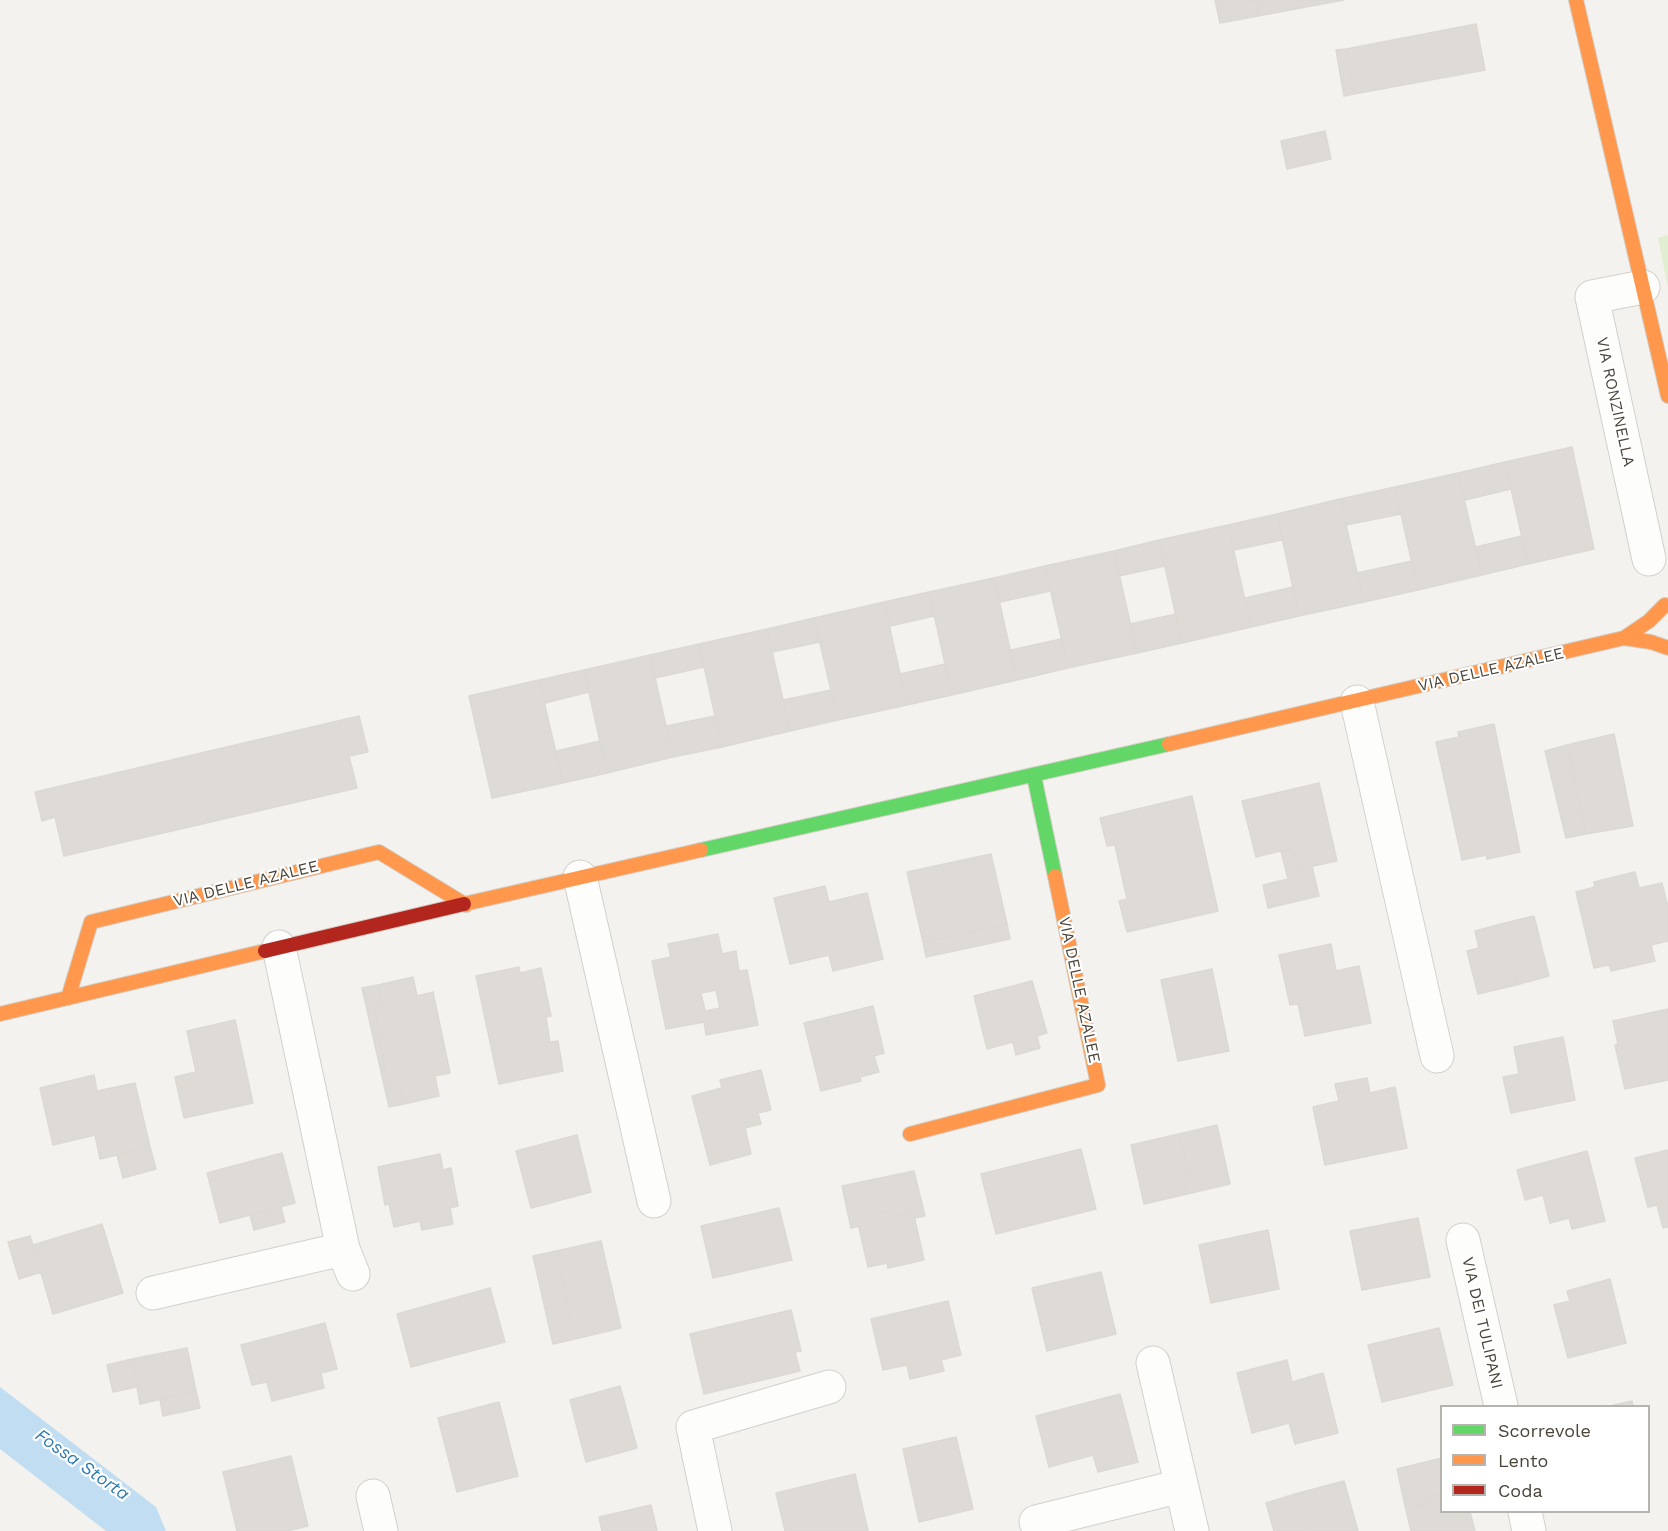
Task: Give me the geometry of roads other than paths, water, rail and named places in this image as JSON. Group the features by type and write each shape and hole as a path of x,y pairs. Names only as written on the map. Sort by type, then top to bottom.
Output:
{"street":[{"path":"1576,0 1668,396"},
{"name":"VIA RONZINELLA","path":"1643,287 1592,297 1649,559"},
{"path":"1666,630 1667,602"},
{"name":"VIA DELLE AZALEE","path":"0,1014 580,877 1034,776 1624,638 1649,621 1667,602"},
{"name":"VIA DELLE AZALEE","path":"1624,638 1651,642 1668,648"},
{"path":"1357,702 1437,1056"},
{"name":"VIA DELLE AZALEE","path":"910,1134 1098,1085 1034,776"},
{"name":"VIA DELLE AZALEE","path":"68,998 91,922 379,852 466,904"},
{"path":"580,877 654,1201"},
{"path":"153,1293 348,1262 279,947"},
{"name":"VIA DEI TULIPANI","path":"1463,1240 1501,1405"},
{"path":"1154,1363 1192,1531"},
{"path":"715,1531 693,1427 829,1387"},
{"path":"1036,1522 1181,1486"},
{"path":"373,1496 381,1531"},
{"path":"1525,1513 1529,1531"}],"water":[{"name":"Fossa Storta","path":"0,1387 156,1507 166,1531 106,1531 0,1449"}]}
